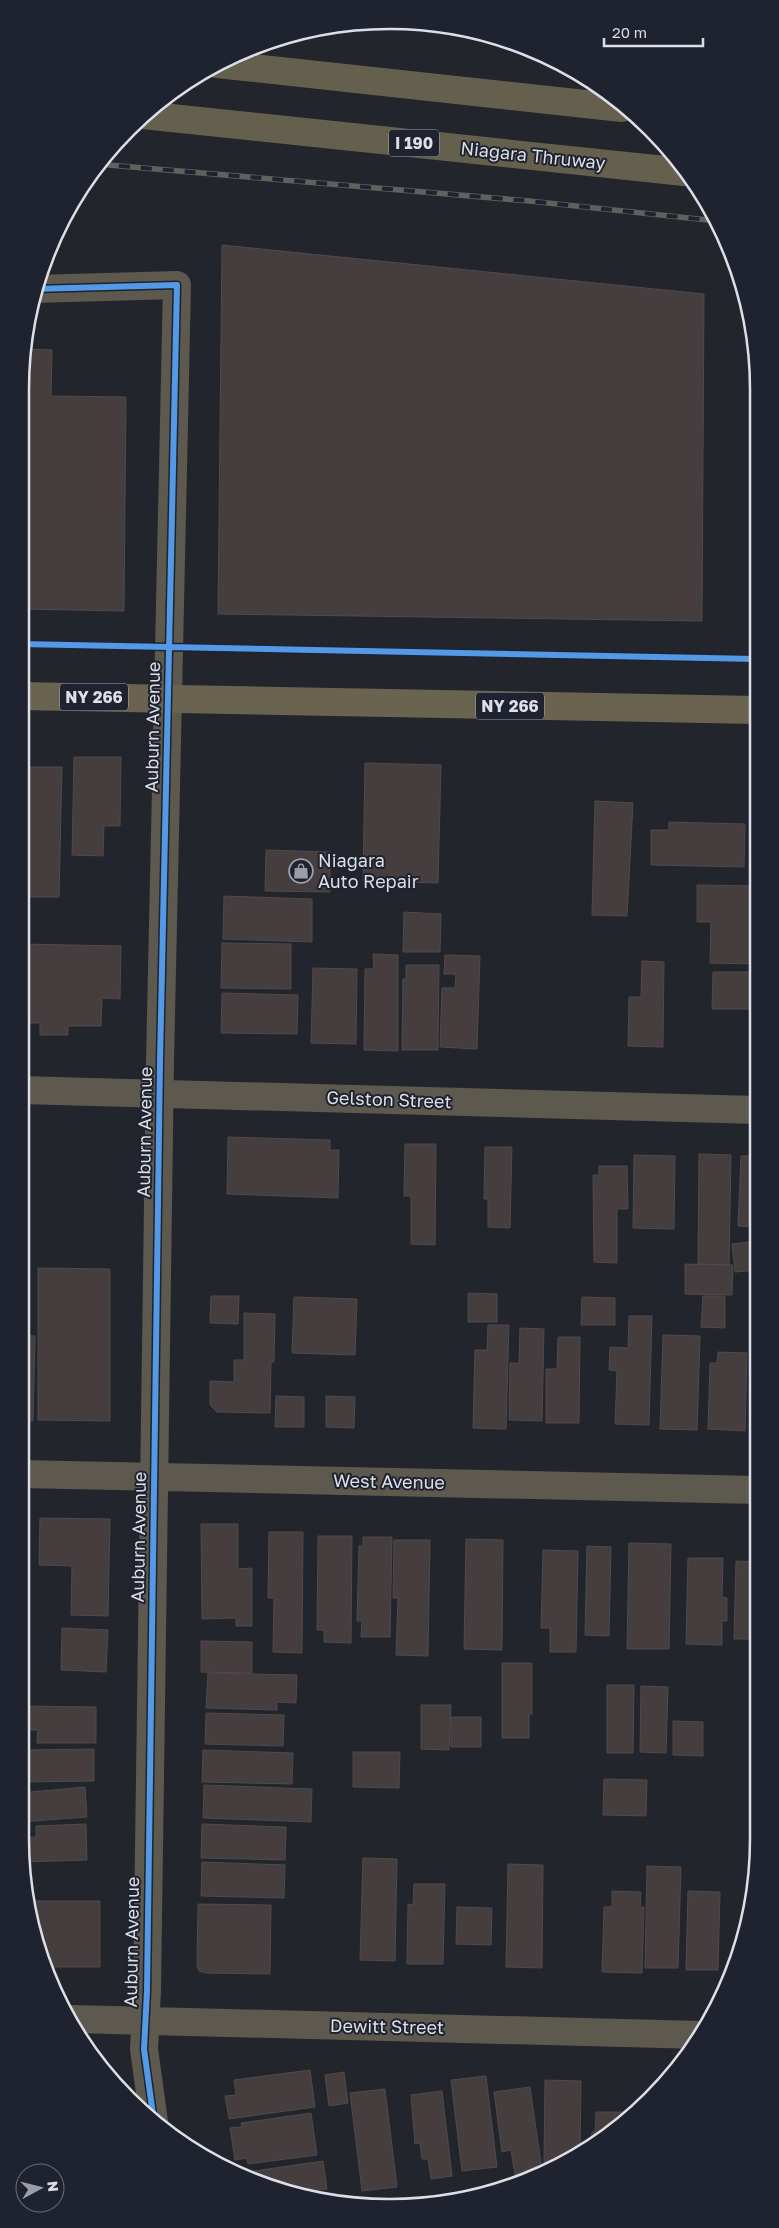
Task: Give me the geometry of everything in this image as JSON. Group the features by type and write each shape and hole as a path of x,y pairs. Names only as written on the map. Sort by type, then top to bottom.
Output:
{"highway":[{"path":"231,66 614,107"},
{"name":"Niagara Thruway","path":"154,116 677,171"}],"main road":[{"name":"NY 266","path":"29,696 750,710"}],"street":[{"name":"Auburn Avenue","path":"43,289 177,285 160,1094 144,2050 152,2110"},
{"name":"Gelston Street","path":"29,1090 750,1110"},
{"name":"West Avenue","path":"29,1474 750,1490"},
{"name":"Dewitt Street","path":"77,2019 692,2035"}],"building":[{"path":"222,245 704,294 702,621 218,614"},
{"path":"31,349 52,350 51,396 126,397 124,611 29,609 29,390"},
{"path":"74,757 121,757 120,826 104,826 103,856 72,855"},
{"path":"365,763 441,765 438,883 363,881"},
{"path":"29,767 62,767 59,897 29,897"},
{"path":"595,801 633,803 627,916 592,915"},
{"path":"669,822 745,824 744,867 651,865 651,830 669,830"},
{"path":"266,850 330,852 330,892 265,891"},
{"path":"697,885 750,886 750,964 710,963 711,922 697,922"},
{"path":"224,896 312,899 312,942 223,939"},
{"path":"404,912 441,914 440,952 403,952"},
{"path":"222,943 291,944 291,989 221,988"},
{"path":"29,944 121,946 120,999 102,998 101,1026 68,1026 68,1035 40,1035 40,1023 29,1023"},
{"path":"373,954 398,955 398,1051 364,1050 365,969 374,969"},
{"path":"445,955 480,956 477,1049 440,1047 442,988 455,988 456,974 444,974"},
{"path":"642,961 664,962 663,1047 628,1046 629,997 641,997"},
{"path":"406,965 439,965 438,1050 402,1050 403,979 406,979"},
{"path":"313,968 357,969 356,1044 311,1043"},
{"path":"713,972 750,972 750,1009 712,1009"},
{"path":"222,993 298,995 297,1034 221,1033"},
{"path":"228,1137 330,1140 330,1150 339,1150 338,1198 227,1194"},
{"path":"405,1144 436,1144 435,1245 411,1244 411,1196 404,1196"},
{"path":"485,1147 512,1147 510,1228 488,1227 488,1199 484,1199"},
{"path":"699,1154 731,1155 729,1265 698,1264"},
{"path":"634,1155 675,1156 674,1229 633,1228"},
{"path":"741,1156 750,1156 750,1227 738,1226"},
{"path":"599,1166 627,1166 628,1209 617,1209 617,1263 594,1262 593,1175 599,1175"},
{"path":"750,1242 750,1271 735,1272 732,1244"},
{"path":"685,1264 733,1265 732,1295 685,1294"},
{"path":"38,1268 110,1269 110,1421 38,1420"},
{"path":"468,1293 497,1294 497,1322 468,1322"},
{"path":"211,1296 239,1296 238,1324 210,1323"},
{"path":"703,1296 725,1296 725,1328 701,1327"},
{"path":"294,1297 357,1299 355,1355 292,1353"},
{"path":"582,1297 615,1298 615,1325 581,1325"},
{"path":"244,1313 275,1314 274,1362 271,1362 270,1413 217,1412 210,1405 210,1381 234,1382 234,1360 244,1360"},
{"path":"629,1316 652,1316 649,1425 615,1424 617,1371 609,1370 610,1347 628,1348"},
{"path":"488,1325 509,1325 506,1429 473,1428 475,1350 487,1350"},
{"path":"520,1328 544,1329 542,1421 509,1420 510,1363 519,1363"},
{"path":"663,1335 700,1336 697,1430 660,1429"},
{"path":"29,1336 35,1336 33,1421 29,1421"},
{"path":"558,1337 580,1337 579,1423 546,1423 546,1369 557,1369"},
{"path":"718,1352 747,1353 745,1431 708,1429 710,1363 717,1363"},
{"path":"276,1396 304,1397 304,1427 275,1427"},
{"path":"326,1396 355,1397 354,1428 326,1427"},
{"path":"40,1518 110,1519 108,1616 71,1615 72,1566 39,1565"},
{"path":"201,1524 238,1524 238,1569 252,1568 252,1626 236,1626 236,1618 202,1619"},
{"path":"269,1532 303,1532 302,1653 273,1652 274,1598 268,1598"},
{"path":"318,1536 352,1536 351,1643 324,1642 324,1630 317,1630"},
{"path":"363,1537 392,1537 390,1637 361,1637 362,1621 357,1621 359,1546 363,1546"},
{"path":"466,1539 503,1540 502,1650 464,1649"},
{"path":"394,1540 430,1540 428,1656 396,1655 398,1598 393,1598"},
{"path":"629,1543 671,1544 669,1649 627,1649"},
{"path":"587,1546 611,1547 609,1636 585,1635"},
{"path":"543,1550 578,1551 576,1652 550,1652 550,1628 541,1628"},
{"path":"688,1558 723,1558 722,1597 727,1598 727,1621 722,1621 722,1645 686,1644"},
{"path":"736,1561 750,1562 750,1639 734,1639"},
{"path":"62,1628 108,1630 106,1672 61,1670"},
{"path":"201,1641 252,1642 252,1673 201,1672"},
{"path":"502,1663 532,1663 532,1714 529,1714 529,1738 502,1738"},
{"path":"208,1673 297,1675 296,1703 277,1702 277,1710 206,1708"},
{"path":"607,1685 634,1685 633,1753 607,1753"},
{"path":"641,1686 668,1687 666,1753 640,1752"},
{"path":"421,1705 451,1705 449,1750 421,1749"},
{"path":"29,1706 96,1707 96,1743 37,1743 38,1730 29,1730"},
{"path":"206,1713 284,1715 283,1746 205,1744"},
{"path":"451,1717 481,1717 481,1747 451,1747"},
{"path":"673,1721 703,1722 703,1756 673,1755"},
{"path":"94,1749 94,1781 29,1782 29,1750"},
{"path":"203,1750 293,1753 292,1784 202,1782"},
{"path":"353,1752 400,1752 399,1788 353,1787"},
{"path":"604,1779 647,1780 646,1816 603,1815"},
{"path":"204,1785 312,1789 311,1822 203,1818"},
{"path":"85,1787 87,1817 29,1821 29,1792"},
{"path":"86,1824 87,1860 30,1862 29,1837 36,1837 36,1826"},
{"path":"202,1824 286,1827 285,1860 201,1858"},
{"path":"363,1858 397,1859 395,1961 360,1960"},
{"path":"202,1862 285,1865 284,1898 201,1896"},
{"path":"508,1864 543,1865 542,1968 506,1967"},
{"path":"647,1866 681,1867 678,1968 645,1968"},
{"path":"414,1884 445,1884 443,1964 407,1964 408,1904 413,1905"},
{"path":"612,1891 641,1892 640,1907 644,1907 642,1973 602,1972 604,1907 612,1907"},
{"path":"688,1891 720,1892 718,1970 686,1970"},
{"path":"35,1901 100,1901 100,1967 53,1967 41,1932"},
{"path":"198,1904 271,1905 270,1974 205,1973 199,1971 197,1966"},
{"path":"457,1907 492,1908 491,1945 456,1944"},
{"path":"310,2070 315,2107 229,2119 225,2096 236,2095 234,2080"},
{"path":"344,2072 348,2103 329,2106 325,2075"},
{"path":"486,2076 497,2167 462,2171 451,2080"},
{"path":"545,2080 581,2081 580,2144 544,2164"},
{"path":"530,2087 541,2166 515,2176 511,2150 502,2152 494,2092"},
{"path":"385,2089 397,2187 362,2191 350,2093"},
{"path":"442,2091 452,2176 431,2179 428,2159 422,2159 420,2143 415,2144 411,2095"},
{"path":"596,2112 625,2112 592,2137 592,2132 595,2132"},
{"path":"311,2113 317,2155 248,2164 247,2158 235,2160 230,2128 242,2127 241,2123"},
{"path":"323,2161 327,2189 313,2191 296,2187 250,2172"}],"railway":[{"path":"107,165 529,201 708,220"}],"cycle path":[{"path":"43,289 177,285 160,1061 147,1991 144,2049 152,2110"},
{"path":"29,644 750,659"}],"place":[{"name":"Niagara Auto Repair","path":"301,871"}]}
